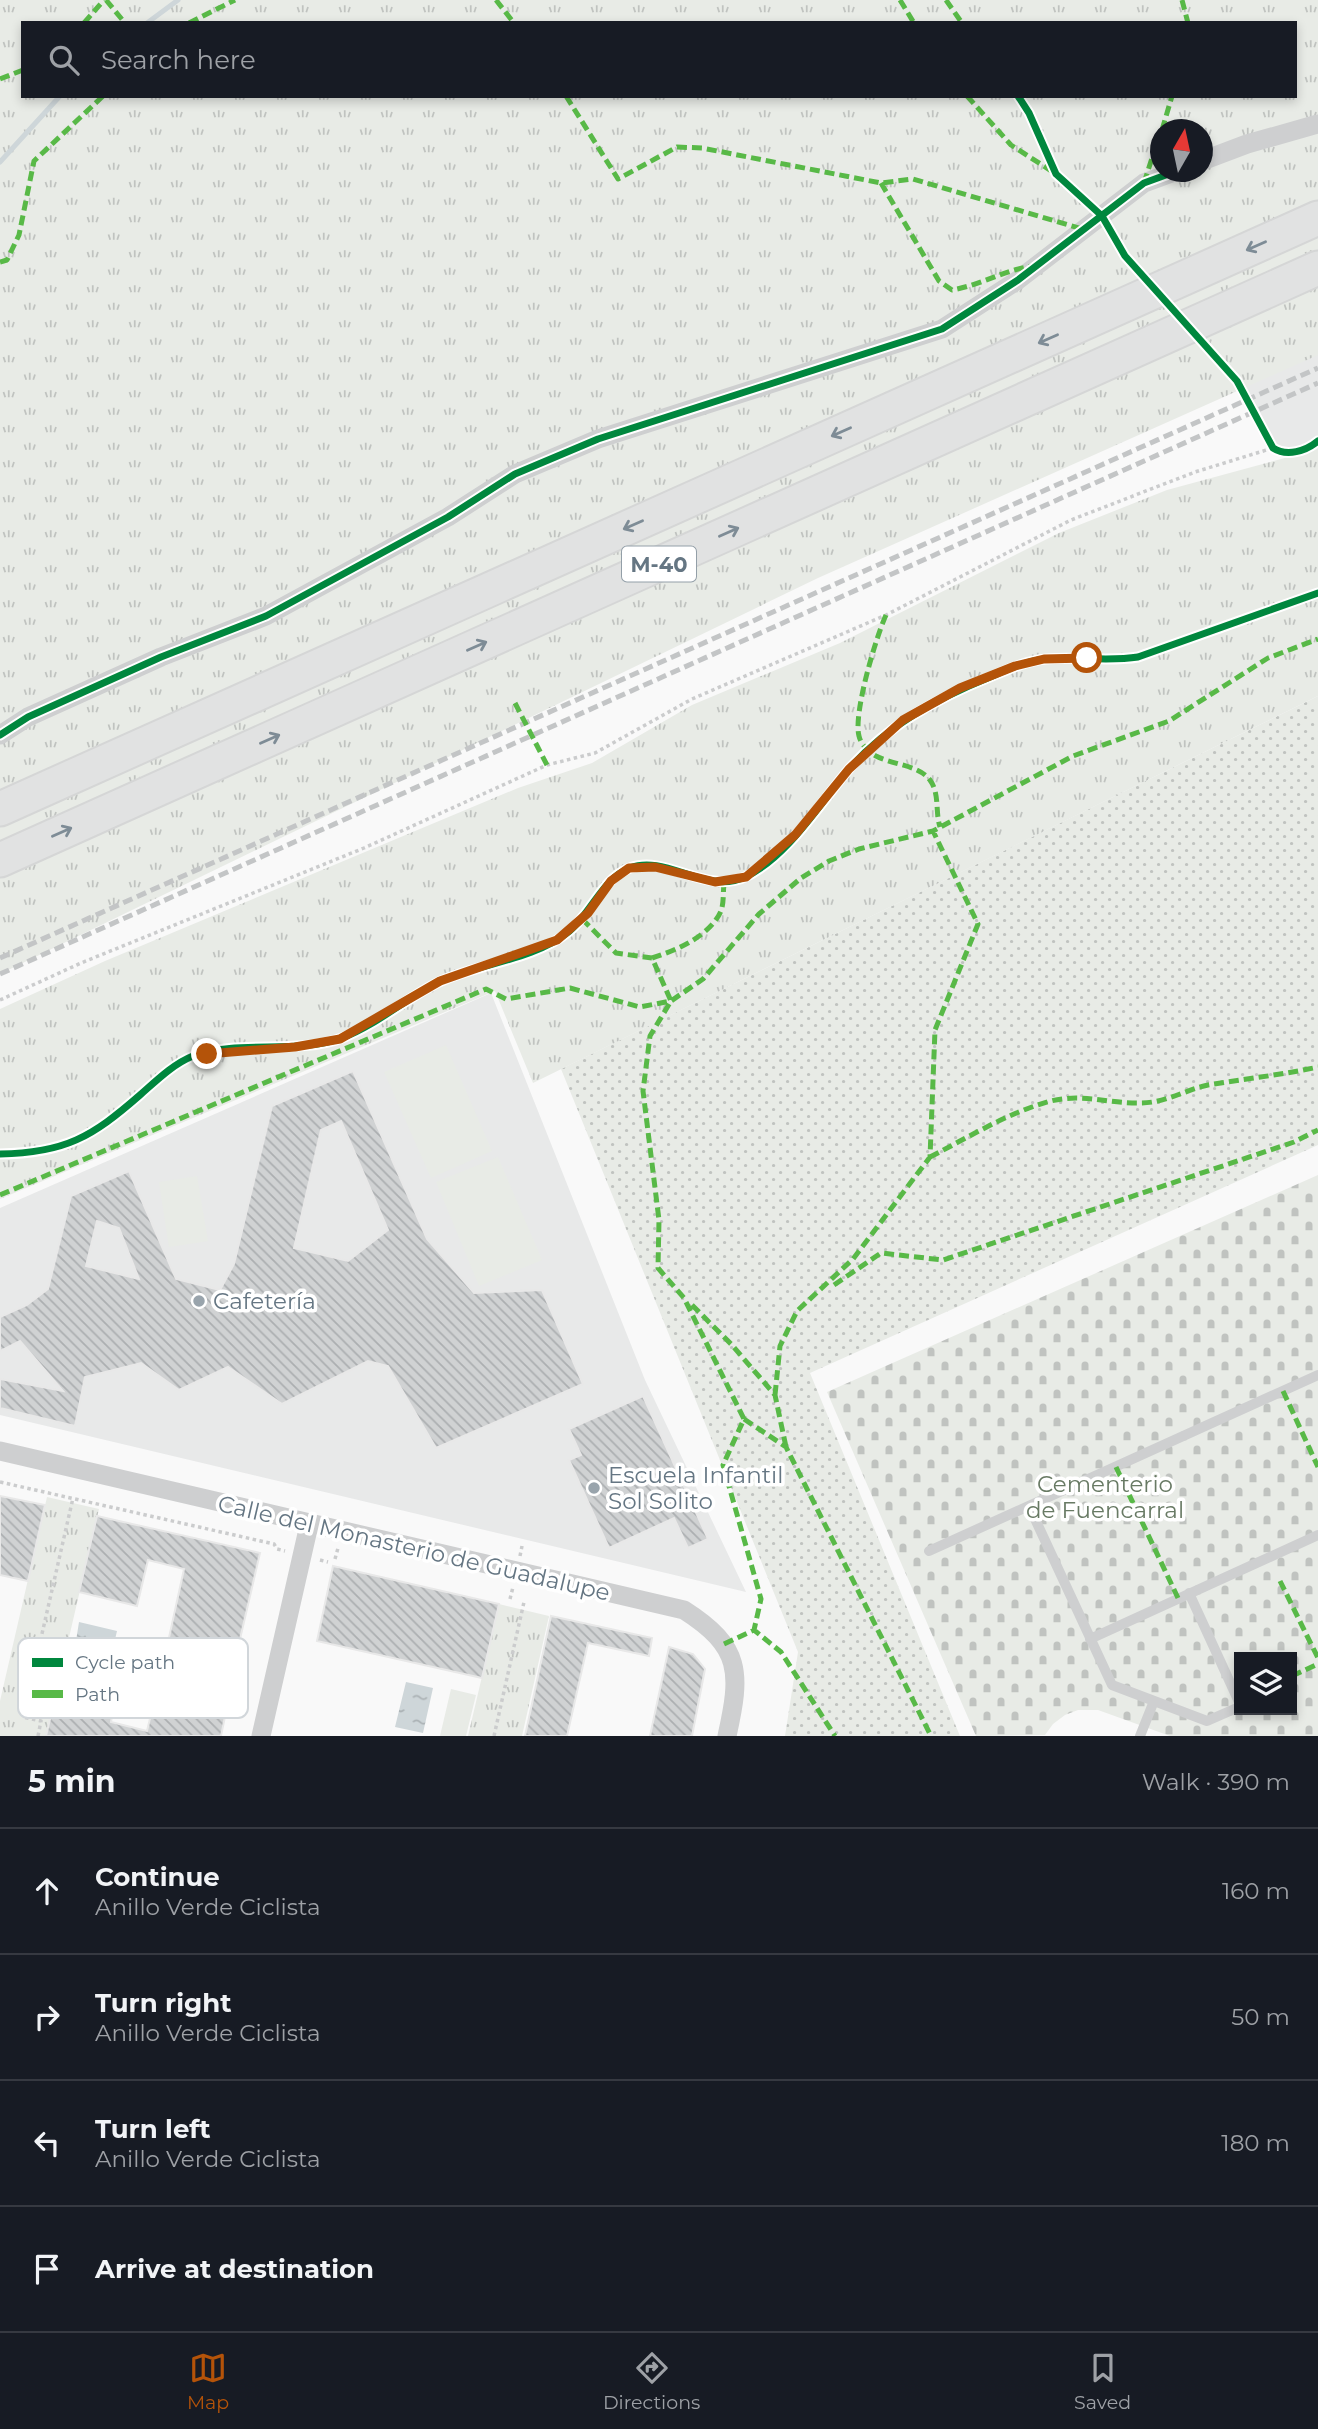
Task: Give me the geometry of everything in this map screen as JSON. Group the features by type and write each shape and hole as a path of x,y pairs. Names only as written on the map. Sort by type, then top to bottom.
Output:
{"highway":[{"name":"M-40","path":"0,809 1318,218"},
{"name":"M-40","path":"0,860 1318,268"}],"street":[{"path":"1213,157 1247,144 1318,124"},
{"path":"0,735 28,717 161,657 266,616 448,517 515,474 598,439 942,330 1018,280 1150,181"},
{"name":"Calle del Monasterio de Guadalupe","path":"0,1451 309,1525 684,1610 716,1633 734,1664 736,1688 727,1736"},
{"path":"261,1736 309,1525"}],"lane":[{"path":"929,1551 1318,1375"},
{"path":"1028,1506 1112,1685 1207,1721 1234,1708"},
{"path":"1090,1639 1318,1535"},
{"path":"1189,1593 1234,1694"},
{"path":"1140,1736 1154,1700"}],"path":[{"path":"0,1000 81,963 364,848 547,765 595,753 692,699 886,615 1071,520 1195,472 1273,448 1282,453 1294,452 1311,447 1318,441"},
{"path":"0,1482 274,1544 277,1549"},
{"path":"41,1638 73,1499"},
{"path":"494,1736 524,1602"},
{"path":"28,1718 41,1721 38,1736"}],"shaded area":[{"path":"1318,311 1318,449 1288,458 1268,447 1236,380"},
{"path":"491,993 645,1380 746,1592 0,1415 0,1208"}],"green space":[{"path":"0,0 1318,0 1318,355 818,578 0,974"},
{"path":"1318,449 1318,696 533,1083 495,991 0,1199 0,1009 105,961 518,788 592,763 692,705 840,643 1059,533 1167,490"},
{"path":"1318,696 1318,1145 810,1373 960,1736 785,1736 798,1652 561,1069"},
{"path":"446,1045 492,1151 431,1178 384,1072"},
{"path":"498,1157 542,1260 479,1286 436,1182"},
{"name":"Cementerio de Fuencarral","path":"1318,1175 1318,1736 1170,1736 1098,1710 1078,1710 1053,1724 1045,1735 976,1736 827,1392"},
{"path":"197,1176 208,1241 169,1247 159,1182"},
{"path":"47,1497 99,1509 69,1638 18,1638 18,1718 50,1718 46,1736 0,1736 0,1701"},
{"path":"499,1604 549,1616 522,1736 468,1736"},
{"path":"451,1689 476,1695 466,1736 440,1736"}],"water":[{"path":"79,1622 117,1631 115,1638 76,1638"},
{"path":"406,1682 433,1688 423,1733 395,1727"}],"building":[{"path":"353,1071 427,1239 474,1293 542,1290 583,1384 436,1448 388,1366 368,1361 282,1404 228,1367 179,1390 141,1363 85,1377 75,1426 0,1408 0,1379 63,1391 20,1341 0,1351 0,1317 27,1305 48,1289 71,1196 129,1171 176,1279 220,1290 234,1264 272,1106","holes":["341,1121 388,1230 348,1261 294,1248 321,1130","97,1221 119,1228 139,1279 86,1266"]},
{"path":"643,1396 708,1539 688,1548 674,1518 609,1548 569,1460 581,1455 569,1429"},
{"path":"0,1496 45,1505 28,1581 0,1575"},
{"path":"97,1516 260,1553 240,1638 169,1638 184,1569 148,1560 137,1606 79,1592"},
{"path":"333,1566 499,1604 482,1678 317,1641"},
{"path":"551,1616 652,1638 649,1656 588,1643 567,1736 525,1736"},
{"path":"669,1647 693,1654 705,1669 692,1736 650,1736"},
{"path":"50,1718 112,1718 111,1722 147,1731 150,1718 225,1718 221,1736 46,1736"}],"waterway":[{"path":"150,21 178,0"},
{"path":"0,162 58,98"}],"railway":[{"path":"0,958 1318,368"},
{"path":"0,974 1318,383"}],"marked path":[{"path":"86,21 104,0"},
{"path":"106,0 123,21"},
{"path":"193,21 235,0"},
{"path":"496,0 512,21"},
{"path":"900,0 913,21"},
{"path":"946,0 961,21"},
{"path":"1182,0 1187,21"},
{"path":"0,79 21,71"},
{"path":"0,262 7,260 19,235 34,161 101,98"},
{"path":"567,98 618,179 677,147 702,148 881,183 913,179 1082,229"},
{"path":"969,98 1011,145 1053,172"},
{"path":"1165,119 1171,98"},
{"path":"1144,183 1150,164"},
{"path":"881,183 939,281 952,290 1033,266"},
{"path":"886,615 871,657 862,694 859,736 863,745 873,754 913,768 930,780 935,791 940,827"},
{"path":"0,1195 486,989 506,999 570,988 640,1007 671,1001 703,979 759,914 801,878 829,861 859,849 933,831 1073,756 1169,721 1268,658 1318,639"},
{"path":"515,703 547,765"},
{"path":"775,1395 780,1346 797,1311 853,1259 930,1157 935,1030 978,924 933,831"},
{"path":"652,958 682,946 709,928 721,911 724,883"},
{"path":"582,919 616,953 652,958 671,1001 650,1036 643,1091 659,1220 658,1268 684,1298 744,1419 723,1465 761,1599 754,1630"},
{"path":"930,1157 1005,1118 1051,1101 1085,1098 1129,1103 1150,1102 1208,1085 1318,1067"},
{"path":"834,1285 881,1253 943,1260 1294,1142 1318,1130"},
{"path":"692,1305 731,1344 775,1395 786,1447"},
{"path":"1283,1391 1318,1467"},
{"path":"744,1419 786,1447 931,1736"},
{"path":"1116,1467 1178,1598"},
{"path":"1280,1581 1318,1658"},
{"path":"724,1644 754,1630 781,1652 835,1736"},
{"path":"1297,1674 1318,1664"}],"cycle path":[{"path":"1019,98 1029,113 1056,174 1102,216 1125,256 1237,381 1273,448 1296,452 1318,441"},
{"path":"0,735 28,717 161,657 266,616 448,517 515,474 598,439 942,329 1018,280 1150,181"},
{"path":"0,1154 60,1146 92,1132 123,1110 165,1073 193,1056 230,1048 306,1046 355,1033 439,982 521,956 553,942 575,926 612,880 630,868 658,866 716,881 745,877 775,857 789,843 849,769 880,739 932,704 970,685 1039,660 1138,657 1318,593"}],"place":[{"name":"Cafetería","path":"199,1301"},
{"name":"Escuela Infantil Sol Solito","path":"594,1488"}],"route":[{"path":"207,1054 295,1047 340,1039 356,1032 440,981 557,940 588,913 611,881 629,868 655,867 724,883 746,877 795,835 849,769 903,720 960,688 1015,666 1044,659 1087,658"}]}
